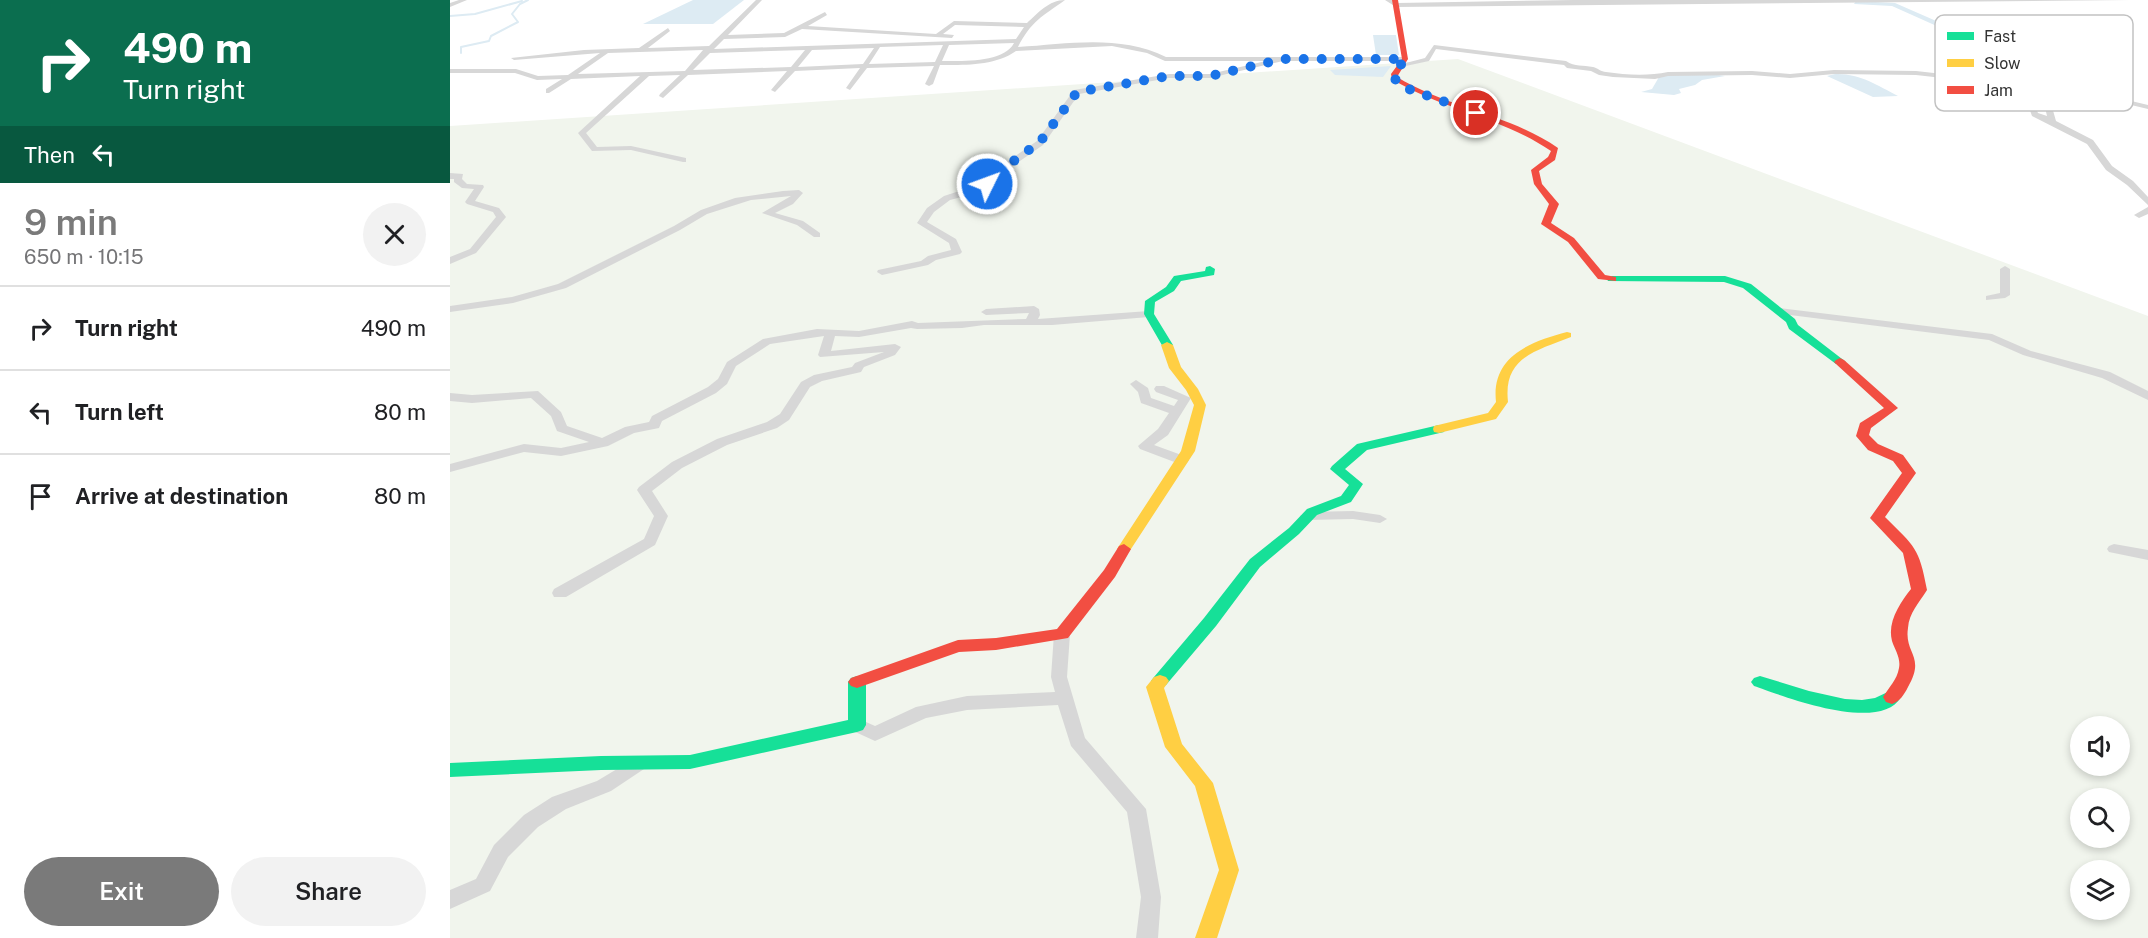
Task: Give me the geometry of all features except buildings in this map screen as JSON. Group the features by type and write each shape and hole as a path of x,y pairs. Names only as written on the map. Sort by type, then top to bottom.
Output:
{"street":[{"path":"450,5 464,0"},
{"path":"663,96 759,0"},
{"path":"452,72 516,71 537,78 979,62 1006,55 1014,49 1019,39 1044,10 1062,0"},
{"path":"1760,682 1829,702 1864,707 1889,699 1904,681 1908,663 1900,649 1900,625 1905,606 1919,590 1914,578 1914,559 1895,533 1877,518 1885,502 1901,488 1909,472 1897,458 1867,445 1862,436 1865,426 1892,408 1823,348 1793,327 1791,321 1748,286 1725,279 1614,280 1602,276 1571,240 1546,224 1554,204 1535,181 1535,170 1552,158 1555,150 1552,147 1538,136 1496,117 1476,113 1403,87 1394,78 1394,74 1403,62 1393,2 2127,0"},
{"path":"721,37 785,35 825,14"},
{"path":"937,36 954,23 1030,25"},
{"path":"802,27 1019,39"},
{"path":"641,50 668,30"},
{"path":"514,58 608,51 707,50 1019,39"},
{"path":"929,84 946,45"},
{"path":"1014,49 1130,45 1151,50 1165,59 1403,62 1427,60 1434,47 1537,58 1593,69 1602,74 1632,77 1752,73 1790,76 1853,72 1935,74"},
{"path":"850,88 878,46"},
{"path":"775,90 809,49"},
{"path":"549,91 608,51"},
{"path":"882,272 894,267 915,268 931,261 932,258 957,252 953,241 922,223 930,210 947,198 974,191 987,184 1004,168 1040,142 1077,92 1169,76 1210,76 1283,59"},
{"path":"647,74 582,133 595,149 631,148 683,160"},
{"path":"2133,103 2148,107"},
{"path":"2034,111 2035,114 2091,142 2092,147 2109,168 2130,183 2148,202"},
{"path":"2049,111 2052,121"},
{"path":"450,176 460,177 457,180 465,186 480,187 470,201 496,210 501,217 473,251 450,261"},
{"path":"450,309 513,300 562,286 677,228 687,220 728,203 760,196 799,193 789,202 767,213 800,223 817,235"},
{"path":"1147,938 1151,897 1136,809 1077,741 1059,677 1062,634 1110,573 1136,527 1188,451 1200,405 1192,389 1175,368 1165,339 1149,314 1150,301 1170,288 1178,278 1210,273 1210,269"},
{"path":"1990,298 2005,295 2005,269"},
{"path":"986,312 1034,309 1035,315 1030,321"},
{"path":"1779,311 1992,337 2027,353 2106,375 2148,396"},
{"path":"450,468 525,448 561,452 603,443 630,430 654,425 656,419 712,390 723,381 731,364 767,341 807,334 859,334 912,324 1052,322 1149,314"},
{"path":"560,593 650,542 662,516 644,490 669,471 722,442 785,417 805,385 818,378 857,369 859,365 891,353 895,347 824,355 830,333"},
{"path":"1206,938 1229,870 1204,783 1174,747 1155,687 1210,622 1255,563 1294,531 1312,512 1346,499 1356,484 1336,469 1362,447 1492,416 1502,402 1497,391 1498,382 1507,364 1527,351 1567,335"},
{"path":"1136,384 1143,391 1145,400 1163,408 1178,410"},
{"path":"1160,389 1185,398 1163,432 1145,446 1182,460"},
{"path":"450,397 472,399 534,394 557,415 562,428 603,443"},
{"path":"1307,516 1353,515 1380,519"},
{"path":"2114,549 2148,555"},
{"path":"857,725 856,682 958,646 996,644 1062,634"},
{"path":"450,770 690,762 857,725 875,734 922,712 967,703 1065,698"},
{"path":"450,900 483,885 501,851 531,821 559,804 604,786 639,762"}],"shaded area":[{"path":"693,0 744,0 713,24 643,24"},
{"path":"1373,35 1396,35 1399,55 1376,55"},
{"path":"1458,59 2148,316 2148,938 450,938 450,126"},
{"path":"1391,66 1383,77 1335,75 1330,70"},
{"path":"1667,75 1725,76 1702,80 1695,85 1679,89 1681,93 1674,95 1641,92 1652,89 1659,77"},
{"path":"1852,75 1898,96 1873,97 1827,76"}],"waterway":[{"path":"461,53 461,47 489,41 491,36 518,22 512,14 520,4 528,0"},
{"path":"450,16 475,14 522,1"},
{"path":"1856,3 1893,4 1935,22"}],"traffic: fast":[{"path":"1167,345 1149,314 1150,301 1170,289 1178,278 1210,273 1210,269"},
{"path":"1612,279 1725,279 1747,286 1791,321 1793,327 1840,362"},
{"path":"1160,681 1210,622 1255,563 1294,531 1312,512 1346,499 1356,484 1337,469 1362,447 1439,429"},
{"path":"450,770 601,763 690,762 857,725 857,682"},
{"path":"1760,682 1809,698 1845,706 1878,704 1892,697"}],"traffic: slow":[{"path":"1439,429 1492,416 1502,402 1500,387 1509,365 1529,350 1567,335"},
{"path":"1124,549 1188,451 1200,405 1192,389 1175,368 1167,345"},
{"path":"1160,681 1155,687 1174,747 1204,783 1229,870 1206,938"}],"traffic: jam":[{"path":"1395,0 1405,59 1394,74 1394,78 1433,99 1517,127 1537,137 1555,150 1552,158 1535,170 1538,184 1554,204 1546,224 1571,240 1602,277 1612,279"},
{"path":"1840,362 1892,408 1865,426 1862,436 1873,447 1898,458 1909,473 1877,518 1910,551 1914,560 1919,590 1901,620 1899,636 1908,667 1903,681 1892,697"},
{"path":"857,682 958,646 996,644 1062,634 1110,573 1124,549"}],"route":[{"path":"987,184 1004,168 1040,142 1080,90 1169,76 1210,76 1283,59 1405,59 1394,74 1394,78 1403,87 1476,113"}]}
